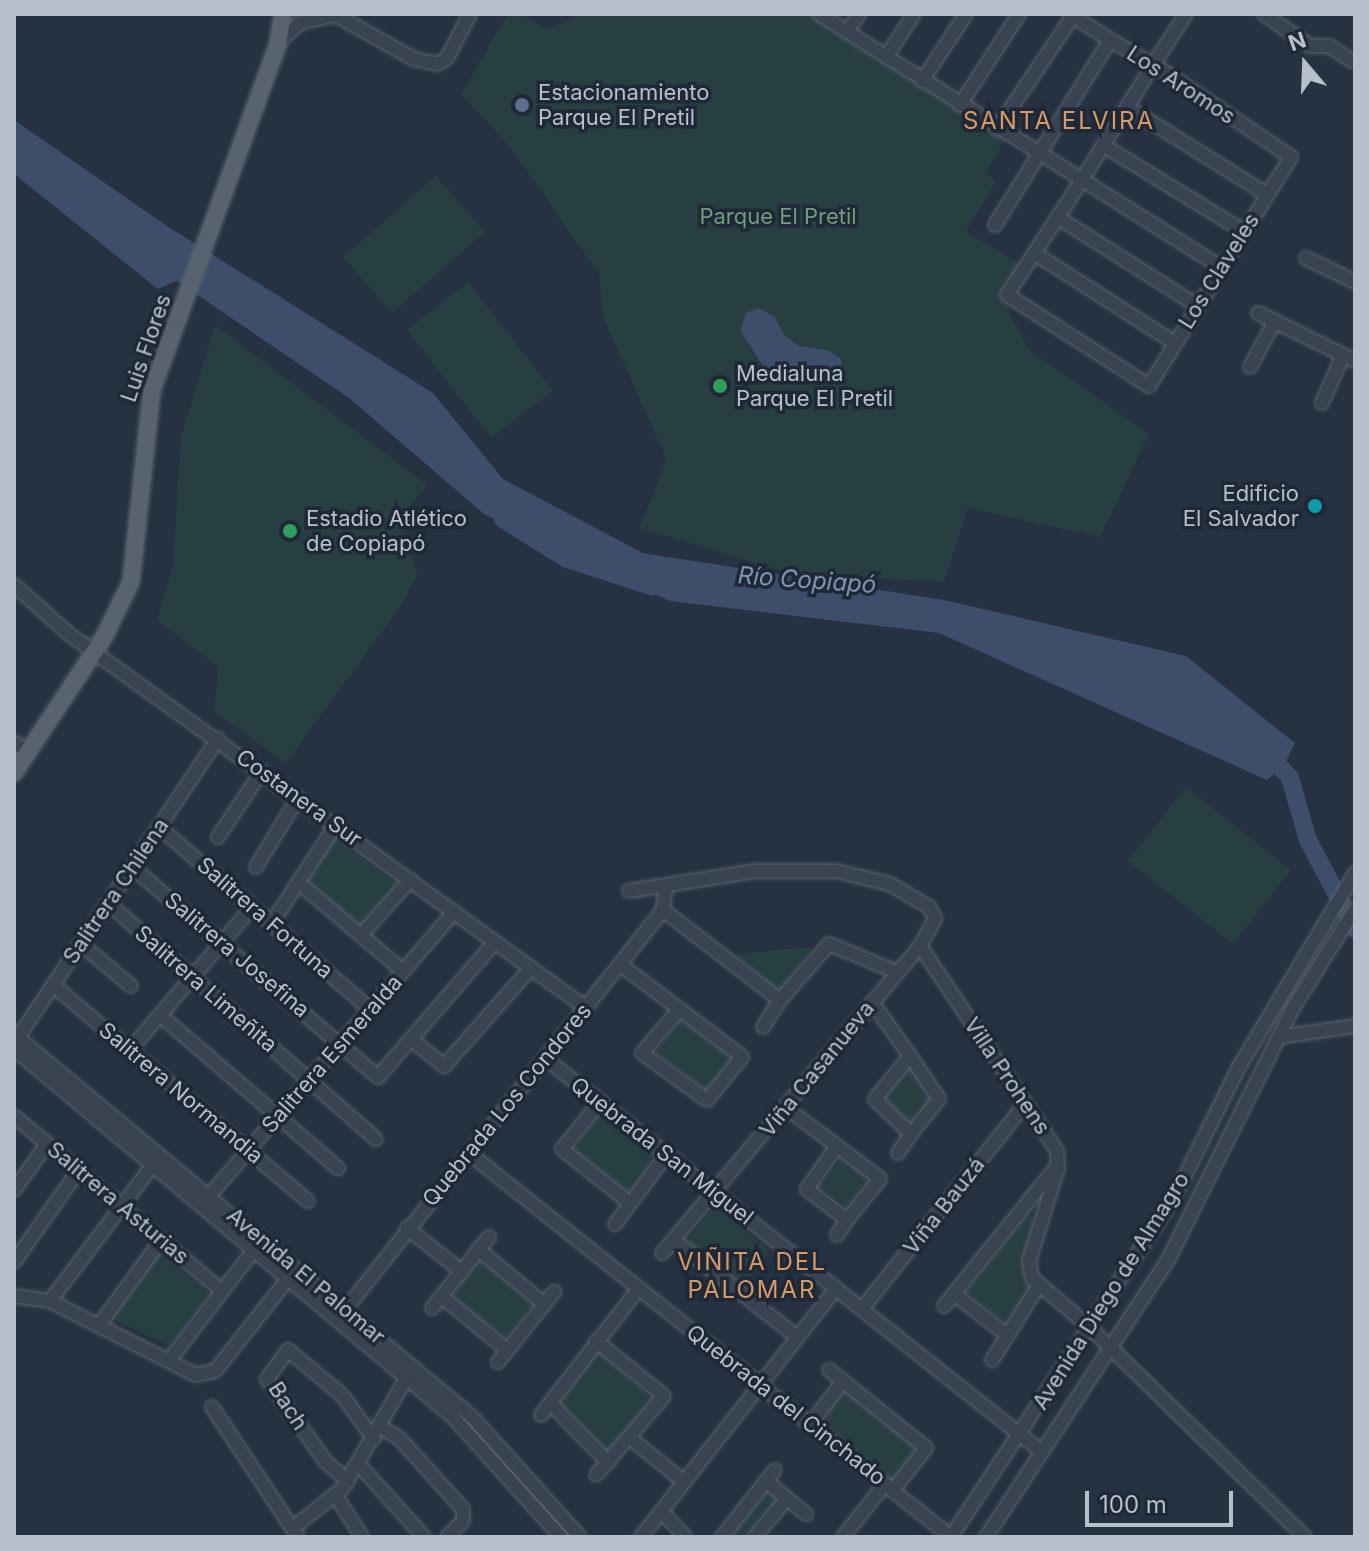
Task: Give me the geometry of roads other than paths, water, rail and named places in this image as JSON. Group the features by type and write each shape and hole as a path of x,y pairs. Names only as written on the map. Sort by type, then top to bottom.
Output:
{"main road":[{"name":"Luis Flores","path":"14,773 21,747 96,651 115,619 137,559 141,455 152,390 278,44 283,14"}],"street":[{"path":"278,44 300,23 335,15 414,59 437,64 453,50 470,14"},
{"path":"819,14 1080,183 1221,267"},
{"path":"847,32 859,14"},
{"path":"886,57 914,14"},
{"path":"922,81 966,14"},
{"path":"960,105 1019,14"},
{"path":"1175,343 1034,253 1186,14"},
{"path":"1264,14 1310,46 1329,46 1352,61"},
{"path":"997,129 1072,15"},
{"name":"Los Aromos","path":"1072,15 1291,157"},
{"path":"995,225 1110,40"},
{"path":"1127,107 1266,194"},
{"path":"1103,145 1243,231"},
{"name":"Los Claveles","path":"1034,253 1007,295 1149,386 1291,157"},
{"path":"1057,217 1198,306"},
{"path":"1306,258 1355,282"},
{"path":"1258,313 1355,361"},
{"path":"1250,367 1275,321"},
{"path":"1322,403 1343,355"},
{"name":"Costanera Sur","path":"14,585 69,634 586,1008"},
{"name":"Salitrera Chilena","path":"16,1046 53,985 218,739"},
{"path":"218,837 262,771"},
{"path":"256,867 298,798"},
{"path":"271,924 336,825"},
{"name":"Salitrera Fortuna","path":"159,827 370,1009"},
{"name":"Salitrera Josefina","path":"132,867 378,1077 411,1039"},
{"path":"629,891 755,871 863,876 890,884 929,907 935,923 920,946"},
{"name":"Avenida Diego de Almagro","path":"951,1537 1167,1209 1239,1067 1355,873"},
{"path":"361,935 410,880"},
{"path":"298,882 403,971"},
{"path":"666,886 663,910 780,1000"},
{"name":"Salitrera Limeñita","path":"108,903 376,1139"},
{"path":"130,1050 252,907"},
{"name":"Avenida Diego de Almagro","path":"986,1537 1189,1223 1279,1037 1355,909"},
{"name":"Quebrada Los Condores","path":"338,1321 407,1228 470,1154 663,910"},
{"name":"Salitrera Esmeralda","path":"209,1196 454,912"},
{"path":"495,942 411,1039 444,1066 531,968"},
{"path":"81,944 131,986"},
{"path":"763,1027 780,1000 829,944 897,972"},
{"name":"Viña Casanueva","path":"662,1253 920,946"},
{"name":"Villa Prohens","path":"920,946 1057,1151 1058,1165"},
{"path":"621,965 742,1057 707,1100 642,1053 679,1010"},
{"name":"Salitrera Normandia","path":"53,985 308,1201"},
{"path":"872,1002 939,1099 898,1153"},
{"path":"160,1015 338,1168"},
{"path":"1279,1037 1355,1026"},
{"name":"Avenida El Palomar","path":"16,1046 157,1160 254,1250 453,1417 561,1537"},
{"path":"865,1110 910,1056"},
{"name":"Quebrada San Miguel","path":"546,1059 1042,1452"},
{"path":"875,1099 911,1134"},
{"path":"600,1102 562,1149 630,1203"},
{"name":"Viña Bauzá","path":"862,1309 1026,1103"},
{"path":"786,1108 880,1179 837,1235"},
{"name":"Salitrera Asturias","path":"14,1116 222,1291"},
{"path":"16,1182 47,1144"},
{"path":"797,1200 837,1146"},
{"name":"Quebrada del Cinchado","path":"470,1154 951,1537"},
{"path":"615,1224 667,1154"},
{"path":"50,1301 157,1160"},
{"name":"Avenida El Palomar","path":"157,1160 209,1196 472,1417 580,1537"},
{"path":"944,1306 1058,1165"},
{"path":"1058,1165 1029,1261 1039,1285 1089,1327 1305,1537"},
{"path":"14,1262 79,1170"},
{"path":"807,1189 847,1220"},
{"path":"1025,1206 1044,1214"},
{"path":"1167,1209 1189,1223"},
{"path":"407,1228 460,1270"},
{"path":"432,1308 489,1237"},
{"path":"100,1324 162,1239"},
{"path":"675,1241 797,1337"},
{"path":"478,1249 544,1304"},
{"path":"171,1358 254,1250"},
{"path":"14,1296 50,1301 171,1358 196,1375 215,1371 288,1279"},
{"path":"992,1360 1039,1285"},
{"path":"541,1415 639,1288"},
{"path":"641,1537 836,1288"},
{"path":"498,1362 554,1292"},
{"path":"954,1294 1007,1335"},
{"path":"441,1296 507,1350"},
{"path":"596,1341 664,1396 596,1475"},
{"name":"Bach","path":"348,1481 326,1462 267,1379 288,1350 342,1395 377,1433"},
{"path":"212,1407 295,1533 348,1481 413,1365"},
{"path":"829,1370 926,1448 843,1537"},
{"path":"810,1425 843,1381"},
{"path":"550,1403 608,1462"},
{"path":"377,1433 399,1438 463,1509 463,1521 447,1537"},
{"path":"629,1437 684,1482"},
{"path":"359,1465 424,1537"},
{"path":"722,1537 775,1470"},
{"path":"766,1481 806,1514"},
{"path":"336,1496 362,1537"},
{"path":"755,1537 787,1498"},
{"path":"661,1511 685,1537"}],"water":[{"path":"14,120 167,226 433,393 503,479 643,553 944,600 1186,656 1295,743 1283,767 1267,780 939,633 670,601 484,514 349,398 177,281 158,289 14,174"},
{"path":"758,308 774,316 785,336 799,346 830,351 841,359 842,374 832,381 763,366 740,330 746,313"}],"waterway":[{"name":"Río Copiapó","path":"503,519 567,559 653,587"},
{"name":"Río Copiapó","path":"1266,752 1290,778 1308,840 1355,929"}],"place":[{"name":"Estacionamiento Parque El Pretil","path":"522,105"},
{"name":"Medialuna Parque El Pretil","path":"720,386"},
{"name":"Edificio El Salvador","path":"1315,506"},
{"name":"Estadio Atlético de Copiapó","path":"290,531"}],"district":[{"name":"SANTA ELVIRA","path":"1059,121"},
{"name":"VIÑITA DEL PALOMAR","path":"752,1276"}],"park label":[{"name":"Parque El Pretil","path":"778,217"}]}
